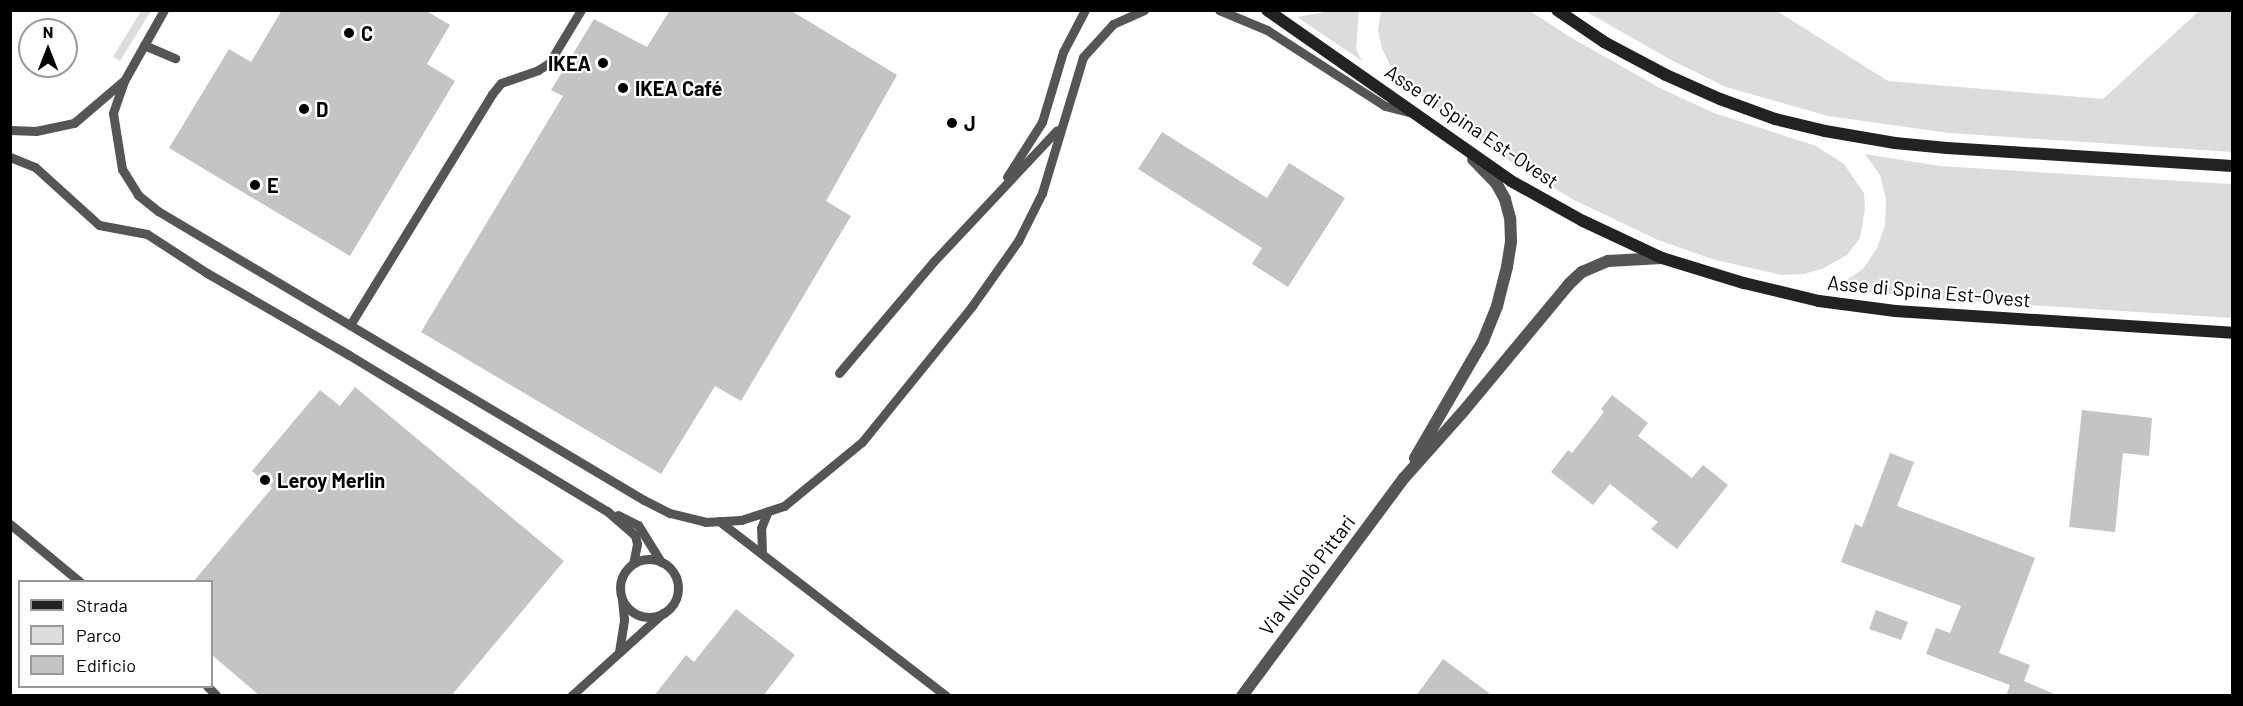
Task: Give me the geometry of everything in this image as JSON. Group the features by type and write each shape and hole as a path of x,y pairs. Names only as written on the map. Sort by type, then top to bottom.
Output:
{"main road":[{"name":"Asse di Spina Est-Ovest","path":"1267,10 1521,187 1583,221 1662,258 1744,283 1819,302 1895,311 2232,333"},
{"path":"1557,10 1604,42 1709,95 1775,119 1835,133 1895,143 1947,148 2232,166"}],"street":[{"path":"1404,478 1483,340 1497,306 1511,241 1510,218 1505,199 1486,171 1455,142"},
{"path":"1404,478 1569,284 1582,272 1608,261 1662,258"},
{"name":"Via Nicolò Pittari","path":"1242,696 1404,478"}],"lane":[{"path":"164,10 124,81 113,113 122,169 138,195 158,211 644,500 670,513 705,522 741,520 784,506 862,442 972,306 1018,241 1042,193 1083,57 1113,24 1144,10"},
{"path":"350,325 492,94 501,83 538,70 549,63 581,10"},
{"path":"991,199 1027,148 1042,122 1063,52 1085,10"},
{"path":"1219,10 1267,30 1385,106 1416,114"},
{"path":"144,45 175,58"},
{"path":"10,130 36,131 74,123 124,81"},
{"path":"839,373 935,260 991,199 1048,143 1062,123"},
{"path":"11,158 34,167 99,225 147,234 207,273 349,355 607,511 630,528 637,544 633,564 621,579 624,619 619,652"},
{"path":"607,511 638,525 661,562"},
{"path":"762,553 761,528 768,511"},
{"path":"718,521 946,696"},
{"path":"10,524 78,580"},
{"path":"571,696 619,652 653,626 676,596 677,585 669,567 661,562 647,559 633,564"},
{"path":"622,599 636,614 646,617 665,612"}],"green space":[{"path":"141,11 151,11 120,61 113,57"},
{"path":"1331,11 1359,11 1356,49 1362,61 1297,17"},
{"path":"1381,11 1530,11 1570,37 1660,88 1714,113 1816,146 1844,164 1864,193 1865,208 1860,238 1847,255 1822,269 1804,274 1781,275 1712,259 1658,240 1572,199 1494,151 1404,83 1392,69 1382,49 1378,30"},
{"path":"1585,11 1777,11 1888,81 2103,99 2199,11 2232,11 2232,152 1949,133 1828,116 1726,87 1671,60"},
{"path":"1865,154 1940,166 2232,184 2232,318 1936,299 1835,288 1863,269 1877,248 1885,225 1886,199 1880,175"}],"building":[{"path":"282,10 425,10 450,25 427,64 455,81 350,256 169,148 229,49 251,62"},
{"path":"670,10 790,10 897,75 826,201 851,216 741,401 715,386 661,474 421,332 563,96 551,90 594,19 647,47"},
{"path":"1162,132 1267,198 1289,163 1345,198 1288,287 1252,264 1262,248 1138,169"},
{"path":"355,387 564,561 451,696 260,696 213,656 213,580 195,580 272,488 252,471 320,390 340,406"},
{"path":"1612,395 1648,423 1638,436 1692,478 1703,465 1728,485 1677,549 1651,529 1658,522 1610,484 1593,505 1551,472 1568,450 1572,453 1604,412 1601,409"},
{"path":"2082,410 2152,418 2149,456 2123,453 2115,532 2069,527"},
{"path":"1890,453 1914,462 1897,506 2035,558 1999,653 2030,665 2024,681 2059,696 2006,696 2010,685 1926,654 1936,628 1950,633 1961,606 1841,562 1855,524 1862,527"},
{"path":"736,609 795,655 763,696 654,696 686,655 694,662"},
{"path":"1876,610 1908,622 1901,640 1869,629"},
{"path":"1443,659 1493,696 1416,696"}],"place":[{"name":"C","path":"349,33"},
{"name":"IKEA","path":"603,63"},
{"name":"IKEA Café","path":"623,88"},
{"name":"D","path":"304,109"},
{"name":"J","path":"952,123"},
{"name":"E","path":"255,185"},
{"name":"Leroy Merlin","path":"265,480"}]}
